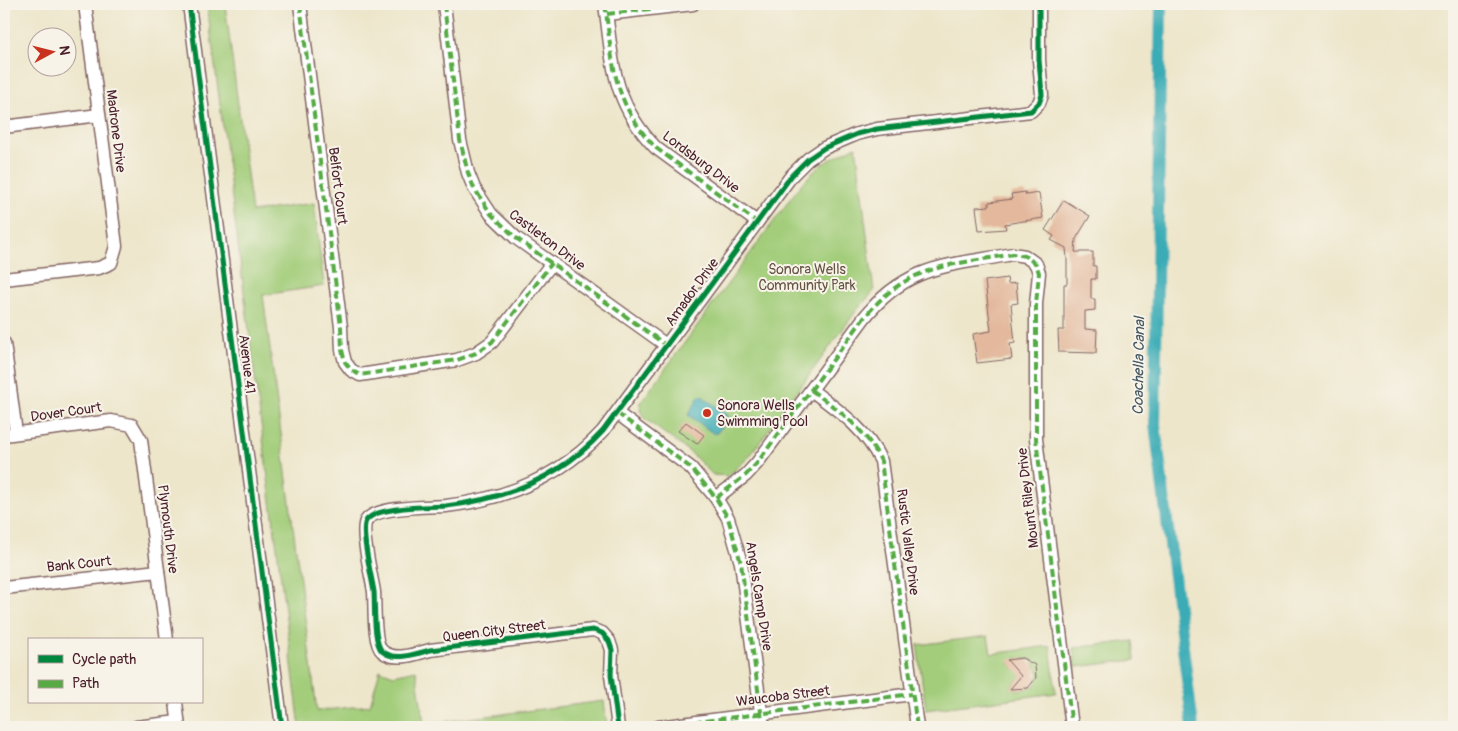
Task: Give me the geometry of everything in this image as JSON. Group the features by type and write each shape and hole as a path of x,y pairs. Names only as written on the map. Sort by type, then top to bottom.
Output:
{"street":[{"name":"Madrone Drive","path":"4,279 100,268 111,263 116,246 85,4"},
{"name":"Avenue 41","path":"189,4 282,727"},
{"name":"Belfort Court","path":"300,4 341,327 342,350 344,362 351,370 360,376 372,375 396,369 457,360 476,353 492,342 504,328 552,263"},
{"name":"Castleton Drive","path":"444,4 460,140 466,166 474,188 502,226 666,346"},
{"path":"606,9 693,4"},
{"name":"Amador Drive","path":"389,655 380,650 376,640 376,610 370,563 363,534 365,522 371,515 387,510 415,509 484,500 528,485 572,460 590,445 617,413 792,175 808,159 841,139 877,129 993,114 1020,114 1031,111 1042,95 1039,60 1039,4"},
{"name":"Lordsburg Drive","path":"606,9 614,74 620,96 642,134 656,148 757,222"},
{"path":"4,127 99,115"},
{"name":"Mount Riley Drive","path":"811,390 877,302 896,286 933,268 1013,254 1025,256 1036,264 1040,273 1036,304 1036,439 1072,727"},
{"path":"4,343 10,434"},
{"path":"716,498 746,475 757,463 811,390"},
{"name":"Rustic Valley Drive","path":"811,390 861,429 881,461 917,727"},
{"name":"Angels Camp Drive","path":"617,413 676,455 697,475 716,498 728,518 741,563 763,727"},
{"name":"Dover Court","path":"10,434 111,421 132,425"},
{"name":"Plymouth Drive","path":"132,425 141,440 167,638"},
{"name":"Bank Court","path":"4,588 158,570"},
{"name":"Queen City Street","path":"389,655 406,656 430,650 593,630 602,633 609,640 612,650 611,675 618,727"},
{"name":"Waucoba Street","path":"658,727 912,694"},
{"path":"136,727 178,725 176,704"}],"green space":[{"path":"207,4 225,4 252,212 314,203 324,286 263,295 317,711 370,705 380,670 394,675 416,670 424,724 604,701 607,727 300,727"},
{"name":"Sonora Wells Community Park","path":"856,146 874,291 857,310 749,457 728,476 713,475 692,454 644,418 640,410 641,402 802,183 822,164"},
{"path":"988,636 991,654 1050,646 1056,693 926,710 917,645","holes":["1018,658 1033,660 1039,674 1035,685 1022,690 1011,688 1016,681 1021,682 1024,667 1014,668 1009,662"]},
{"path":"1133,641 1135,660 1076,667 1073,648"}],"water":[{"name":"Sonora Wells Swimming Pool","path":"699,396 702,396 728,415 728,418 717,433 714,434 688,415"}],"building":[{"path":"1025,192 1026,195 1039,193 1043,218 1005,224 1006,229 979,231 976,207 989,206 989,202 1012,199 1011,194"},
{"path":"1064,200 1090,216 1076,239 1075,252 1093,252 1093,266 1096,266 1096,279 1091,279 1091,299 1095,299 1095,310 1085,311 1085,329 1097,330 1096,353 1059,352 1058,330 1064,330 1064,284 1067,284 1066,248 1051,240 1054,236 1045,230"},
{"path":"1007,278 1008,284 1016,283 1018,303 1011,304 1015,343 1010,344 1012,359 977,363 973,334 991,331 985,281"},
{"path":"686,422 704,435 697,444 678,431"},
{"path":"1022,658 1035,665 1036,678 1028,688 1010,689 1021,676 1007,660"}],"waterway":[{"name":"Coachella Canal","path":"1161,4 1155,425 1193,727"}],"marked path":[{"path":"300,4 341,327 342,350 345,362 351,370 360,375 457,360 476,353 492,342 552,263"},
{"path":"444,4 460,140 468,173 474,188 491,214 516,238 666,345"},
{"path":"605,4 617,81 631,115 642,131 656,148 757,222"},
{"path":"607,14 693,4"},
{"path":"716,498 746,475 757,463 864,318 880,300 897,286 931,270 950,265 1013,254 1025,256 1036,264 1039,273 1036,304 1036,439 1072,727"},
{"path":"811,390 841,413 859,430 875,449 881,461 917,727"},
{"path":"617,413 691,468 716,498 728,518 741,563 763,727"},
{"path":"658,727 912,694"}],"cycle path":[{"path":"189,4 282,727"},
{"path":"618,727 611,675 612,650 609,641 602,633 593,630 430,650 399,657 382,651 379,647 376,632 374,592 364,534 366,521 371,516 380,512 469,503 511,491 551,473 587,447 603,431 792,175 808,159 824,148 857,134 877,129 1031,111 1039,103 1042,95 1039,60 1039,4"}],"place":[{"name":"Sonora Wells Swimming Pool","path":"707,413"}]}
